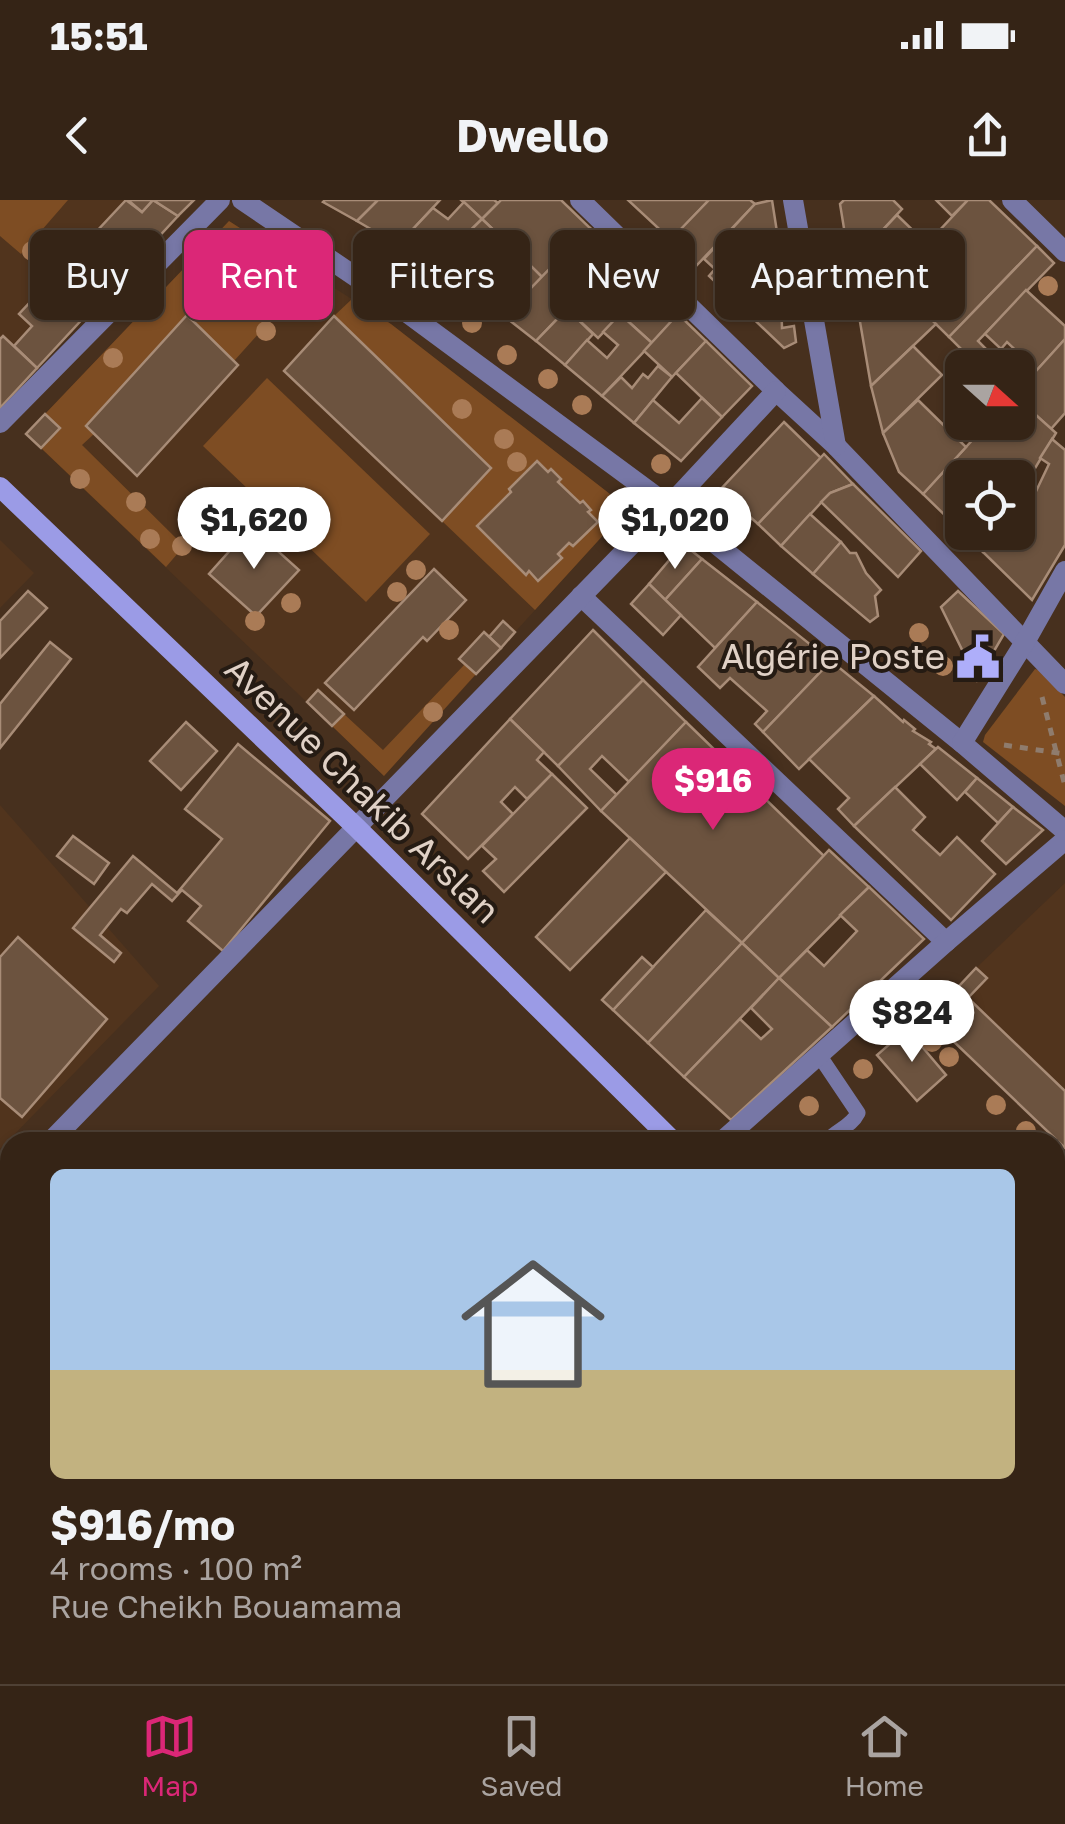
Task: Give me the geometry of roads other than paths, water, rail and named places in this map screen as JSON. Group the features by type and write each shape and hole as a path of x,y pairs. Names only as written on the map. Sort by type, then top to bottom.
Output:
{"main road":[{"name":"Avenue Chakib Arslan","path":"0,487 356,827 664,1132"}],"street":[{"path":"0,424 220,200"},
{"path":"242,200 387,298 669,506 1065,831"},
{"path":"580,200 836,446 1065,684"},
{"path":"793,200 836,446"},
{"path":"1012,200 1065,252"},
{"path":"60,1132 776,391"},
{"path":"962,743 1065,571"},
{"path":"581,596 946,942"},
{"path":"732,1132 1065,840"}],"lane":[{"path":"820,1055 858,1112 854,1122 838,1132"}],"place":[{"name":"Algérie Poste","path":"978,657"}]}
